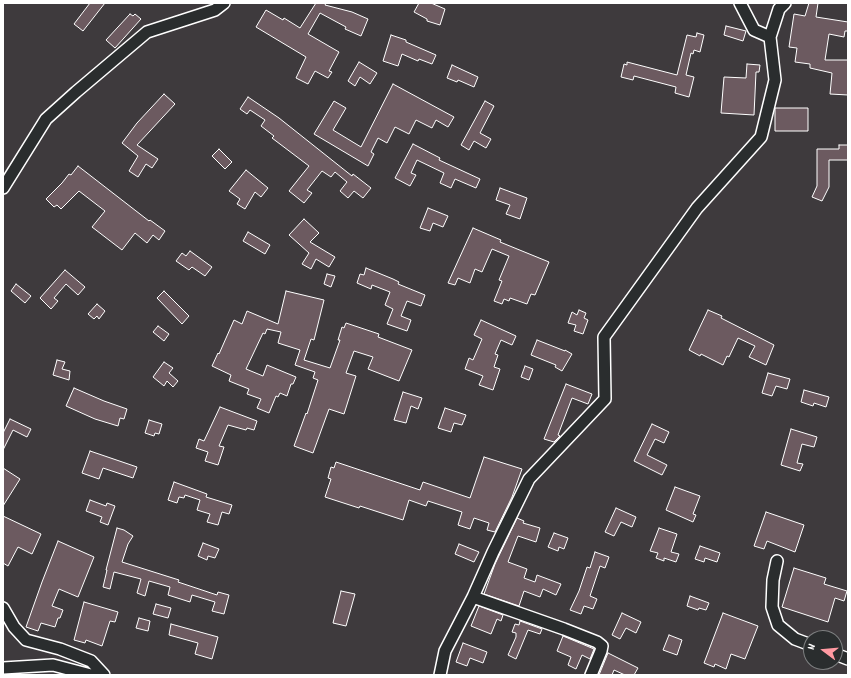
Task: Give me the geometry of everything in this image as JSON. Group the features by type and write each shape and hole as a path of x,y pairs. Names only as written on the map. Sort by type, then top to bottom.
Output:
{"street":[{"path":"3,188 46,119 147,32 215,10 224,3"},
{"path":"740,3 754,30 770,37"},
{"path":"440,675 445,651 473,597 493,552 529,479 605,399 604,337 697,208 761,137 775,80 770,37 779,9 785,3"},
{"path":"777,561 772,580 772,607 778,624 795,639 803,642"},
{"path":"473,597 597,642 602,646 591,675"},
{"path":"3,608 14,627 26,640 60,649 91,661 104,675"},
{"path":"3,668 53,665 90,675"}],"building":[{"path":"90,3 105,3 83,31 74,24"},
{"path":"316,3 326,3 325,5 352,12 368,19 361,36 345,29 346,27 320,13 308,34 339,52 329,71 332,72 328,78 315,71 308,84 296,78 306,57 256,27 266,10 283,20 284,18 300,28"},
{"path":"419,3 431,3 445,9 440,25 427,21 427,19 414,12"},
{"path":"809,3 818,3 816,17 848,22 848,31 845,31 844,37 829,34 825,60 848,60 848,95 830,94 832,73 810,68 810,64 795,62 797,48 789,47 794,14 805,16"},
{"path":"130,14 133,16 135,14 141,19 115,48 106,40"},
{"path":"726,26 746,31 743,41 724,35"},
{"path":"697,33 704,35 700,52 694,50 693,54 691,53 686,75 694,77 689,97 675,93 676,87 634,76 633,80 621,77 624,64 627,65 627,62 677,75 687,35 696,37"},
{"path":"391,35 406,40 406,42 436,55 432,64 419,59 418,61 402,54 398,66 383,61"},
{"path":"359,62 377,73 370,84 360,77 355,86 348,81"},
{"path":"747,64 760,65 759,72 756,72 754,115 721,113 724,77 746,78"},
{"path":"452,65 478,77 474,87 458,80 457,82 447,78"},
{"path":"393,84 454,117 448,127 436,120 432,128 416,120 409,134 395,127 387,143 378,138 371,152 374,154 368,166 314,134 334,101 346,108 333,130 361,147"},
{"path":"164,94 175,104 137,145 158,159 152,168 146,164 138,177 129,171 138,156 122,143 137,123"},
{"path":"248,97 279,118 352,176 353,174 371,188 363,198 354,191 348,198 340,191 347,182 335,172 331,177 322,171 307,190 312,193 304,203 289,191 309,166 272,138 274,136 261,126 265,120 250,110 247,114 240,109"},
{"path":"485,101 494,106 480,133 491,139 486,148 474,141 469,150 461,145"},
{"path":"775,108 808,108 808,131 775,131"},
{"path":"413,144 440,158 439,160 480,179 476,188 455,179 451,188 440,183 444,173 417,160 411,173 416,175 410,186 395,178"},
{"path":"839,145 848,145 848,160 829,160 829,187 822,201 812,197 817,186 817,149 839,149"},
{"path":"219,149 232,162 225,169 212,156"},
{"path":"78,166 149,221 150,220 165,231 159,240 153,235 147,243 135,233 122,250 92,227 105,211 79,191 61,209 57,205 54,207 46,199 69,174 71,175"},
{"path":"246,170 268,188 261,197 255,192 245,209 237,204 240,199 229,191"},
{"path":"500,188 527,198 520,219 506,214 510,205 496,200"},
{"path":"428,208 448,216 443,227 433,223 430,231 420,228"},
{"path":"304,219 319,233 310,242 335,257 329,267 316,259 311,269 302,264 309,253 289,235"},
{"path":"473,228 501,240 500,242 549,262 535,295 531,294 527,304 510,298 509,301 504,299 502,304 494,301 502,281 499,280 509,256 492,249 482,272 475,269 470,283 458,278 455,285 448,283"},
{"path":"248,232 270,245 265,254 243,241"},
{"path":"190,251 212,267 205,276 192,267 189,270 176,261 182,253 186,256"},
{"path":"366,268 399,282 398,284 425,295 421,306 407,301 401,316 411,320 407,331 387,324 393,309 385,305 390,292 372,285 371,289 357,283 360,274 364,275"},
{"path":"65,270 85,287 78,295 66,284 54,298 58,301 51,309 40,298"},
{"path":"327,274 335,276 331,287 324,284"},
{"path":"16,284 31,296 25,303 11,291"},
{"path":"164,291 189,316 182,324 157,298"},
{"path":"286,291 324,300 314,340 311,339 304,360 330,368 340,340 338,340 342,327 344,328 346,323 379,334 378,337 412,350 399,381 368,369 373,357 354,351 346,373 356,376 344,414 329,409 313,453 294,446 306,413 307,414 318,380 313,378 315,372 295,365 300,350 278,343 281,332 267,329 265,334 263,333 246,369 263,376 267,365 296,377 293,384 291,384 287,396 280,393 278,397 276,396 269,413 257,408 261,399 247,394 249,389 229,381 231,375 212,366 234,320 242,324 247,311 278,324"},
{"path":"97,304 105,311 99,319 97,316 94,319 88,314"},
{"path":"579,310 586,313 584,318 588,320 583,334 574,331 576,325 568,323 572,312 577,315"},
{"path":"708,310 722,316 721,318 774,345 766,365 749,357 755,346 738,338 729,357 727,356 723,365 689,350"},
{"path":"481,320 516,336 512,345 501,340 495,354 498,355 494,367 500,369 493,390 479,385 483,376 465,369 469,358 473,360 482,339 474,335"},
{"path":"158,326 169,334 164,341 153,332"},
{"path":"537,340 572,354 562,371 555,367 556,365 531,355"},
{"path":"57,360 65,362 62,369 70,371 69,380 53,375"},
{"path":"164,362 173,368 169,373 178,381 173,387 167,381 164,386 153,377"},
{"path":"525,366 533,369 529,380 521,377"},
{"path":"768,373 790,379 787,389 776,386 772,396 762,393"},
{"path":"566,384 592,394 588,404 572,398 558,435 560,436 554,442 544,439"},
{"path":"74,388 127,409 124,419 120,418 118,426 95,419 66,406"},
{"path":"804,390 829,397 826,407 814,403 813,406 801,402"},
{"path":"403,392 422,398 418,409 411,406 406,423 394,420"},
{"path":"220,407 257,421 254,430 247,428 246,430 228,425 219,446 224,447 218,465 205,461 208,452 196,448 199,439 204,441"},
{"path":"445,408 466,415 462,425 454,423 451,432 438,428"},
{"path":"10,419 31,429 27,437 13,430 3,450 3,433"},
{"path":"149,420 162,424 159,434 155,433 154,436 145,433"},
{"path":"652,424 669,432 664,443 655,439 647,455 667,465 662,475 634,461"},
{"path":"791,429 817,437 814,447 802,444 797,463 803,464 800,471 781,465"},
{"path":"90,451 137,467 133,478 103,468 99,479 82,473"},
{"path":"484,457 522,469 512,497 495,532 487,530 489,523 474,518 470,529 458,525 462,512 428,501 426,506 409,500 403,520 360,506 359,508 325,497 331,479 328,478 331,467 334,468 336,462 420,490 423,482 470,498"},
{"path":"3,468 20,479 3,506"},
{"path":"174,482 207,494 206,497 232,505 229,514 222,512 218,525 207,522 210,514 197,510 200,500 185,495 184,498 179,497 177,503 168,500"},
{"path":"675,487 700,496 693,514 696,515 693,522 666,510"},
{"path":"90,500 106,506 107,503 115,506 108,525 100,522 102,517 86,511"},
{"path":"616,508 636,517 632,527 621,522 614,536 605,532"},
{"path":"766,512 804,525 795,552 767,541 764,549 754,546"},
{"path":"3,516 41,534 32,554 18,547 8,566 3,563"},
{"path":"517,518 524,521 523,523 540,528 536,542 518,536 508,562 527,569 524,578 535,582 537,575 561,584 556,595 543,589 540,597 524,591 519,606 484,594 495,564"},
{"path":"117,528 124,530 133,536 128,544 122,562 179,580 178,582 217,595 218,592 229,595 224,614 212,611 215,602 192,595 190,602 168,595 170,587 149,581 145,596 137,593 141,579 114,572 110,589 103,587"},
{"path":"659,528 677,534 671,552 679,554 676,562 664,558 664,561 656,558 658,553 650,551"},
{"path":"554,533 568,538 564,549 559,547 558,551 548,547"},
{"path":"58,541 94,557 78,597 59,589 52,606 63,610 60,618 58,618 55,627 41,623 38,631 26,627"},
{"path":"203,543 219,549 215,558 208,556 207,560 198,556"},
{"path":"459,544 479,552 474,562 455,554"},
{"path":"700,546 720,553 717,562 705,558 704,562 695,559"},
{"path":"595,552 609,557 605,568 600,566 590,596 597,599 593,609 584,606 581,614 570,610 579,591 587,567 590,568"},
{"path":"794,568 826,578 824,584 847,591 844,601 835,598 828,622 782,607"},
{"path":"341,591 355,594 346,626 333,623"},
{"path":"690,596 709,603 706,610 699,608 698,610 687,606"},
{"path":"84,602 118,612 115,622 110,621 102,646 86,640 85,643 74,640"},
{"path":"156,604 171,608 168,618 153,614"},
{"path":"479,606 503,615 501,621 497,619 491,634 471,626"},
{"path":"622,613 641,622 636,633 626,628 620,639 612,635"},
{"path":"723,613 758,626 745,659 731,654 726,669 715,664 714,667 704,663"},
{"path":"139,618 150,621 148,631 136,628"},
{"path":"520,621 542,629 540,634 528,630 516,659 508,655 516,637 516,633 512,632 515,624 519,625"},
{"path":"171,624 218,637 212,659 195,654 198,643 169,635"},
{"path":"669,635 682,640 677,655 663,650"},
{"path":"563,636 594,649 590,659 582,655 576,669 568,665 571,657 557,651"},
{"path":"463,643 487,652 483,663 470,658 467,666 456,662"},
{"path":"608,653 638,668 634,675 625,675 614,670 612,675 599,675"}]}
